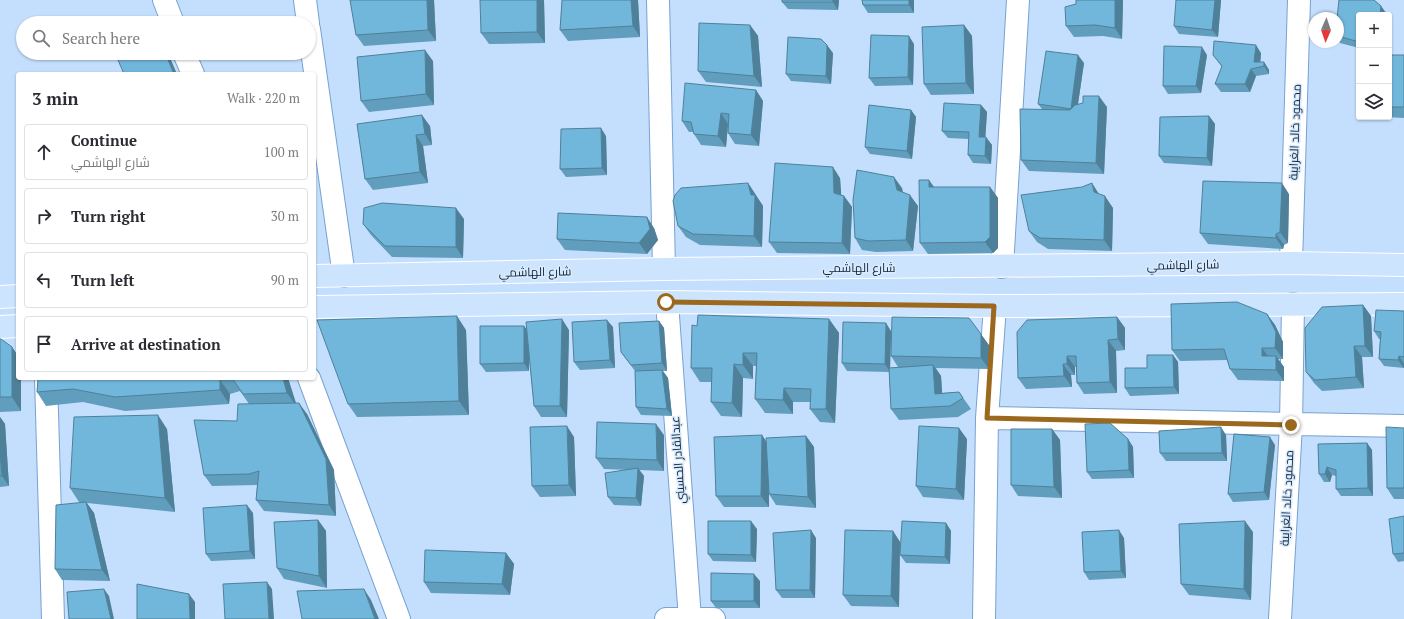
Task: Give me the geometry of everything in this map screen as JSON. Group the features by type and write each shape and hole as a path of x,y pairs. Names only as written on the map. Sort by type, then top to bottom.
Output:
{"main road":[{"name":"شارع الهاشمي","path":"316,276 664,269 1002,267 1291,263 1404,265"},
{"path":"0,297 16,296"},
{"path":"316,308 666,302 994,306 1404,304"},
{"path":"0,327 16,326"}],"street":[{"path":"164,0 170,16"},
{"path":"305,0 307,16"},
{"path":"658,0 664,269"},
{"path":"1002,267 1018,0"},
{"name":"محمود خالد الغرايبة","path":"1291,263 1299,0"},
{"path":"187,60 192,72"},
{"path":"313,60 315,72"},
{"path":"316,78 344,276"},
{"name":"عبدالقادر الحسيني","path":"666,302 690,619"},
{"name":"محمود خالد الغرايبة","path":"1280,619 1291,425 1293,304"},
{"path":"984,619 987,418 994,306"},
{"path":"46,380 52,619"},
{"path":"310,380 399,619"},
{"path":"987,418 1404,426"},
{"path":"666,619 714,619"}],"building":[{"path":"350,0 427,0 428,30 356,35"},
{"path":"480,0 537,0 537,32 481,33"},
{"path":"562,0 631,0 633,26 560,30"},
{"path":"782,0 833,0 833,2 782,2"},
{"path":"862,0 909,0 909,5 863,5"},
{"path":"1076,0 1115,0 1115,28 1095,25 1066,26 1065,7 1076,4"},
{"path":"1176,0 1215,0 1212,30 1174,26"},
{"path":"1339,0 1374,0 1381,6 1380,12 1356,12 1356,41 1344,38 1344,12 1338,12"},
{"path":"699,23 750,25 754,76 698,71"},
{"path":"964,25 966,83 924,84 922,27"},
{"path":"871,35 909,36 908,77 869,78"},
{"path":"788,37 821,39 827,45 826,76 786,74"},
{"path":"1214,41 1256,45 1254,62 1264,62 1264,66 1251,69 1245,84 1215,84 1222,66 1213,55"},
{"path":"1164,46 1202,47 1196,86 1163,86"},
{"path":"425,50 426,94 361,101 357,57"},
{"path":"1046,51 1078,55 1071,109 1038,104"},
{"path":"1392,55 1404,55 1404,107 1392,107"},
{"path":"118,60 168,60 173,72 123,72"},
{"path":"685,83 756,90 751,135 728,133 729,114 721,113 718,136 694,134 691,122 682,121"},
{"path":"1083,96 1099,96 1096,163 1021,160 1020,109 1070,110 1075,105 1083,103"},
{"path":"944,103 981,105 979,137 986,137 985,156 968,155 969,132 942,131"},
{"path":"869,105 911,110 907,151 865,147"},
{"path":"422,115 425,134 416,135 420,172 365,179 357,124"},
{"path":"1209,116 1207,158 1159,156 1160,117"},
{"path":"601,128 602,168 560,169 561,129"},
{"path":"775,163 833,167 834,193 844,196 842,243 769,242"},
{"path":"857,170 894,177 897,190 910,195 906,240 868,241 855,238 853,200"},
{"path":"919,180 929,180 929,187 990,187 990,237 985,242 920,243"},
{"path":"1203,181 1282,183 1280,232 1276,234 1276,238 1200,233"},
{"path":"748,183 751,195 755,195 754,236 693,234 678,226 673,201 675,195 681,188"},
{"path":"1092,183 1094,192 1105,196 1104,240 1040,238 1029,231 1021,195 1082,187"},
{"path":"382,203 456,208 456,247 385,246 363,224 364,208"},
{"path":"558,213 647,217 650,229 639,243 557,239"},
{"path":"1237,302 1267,314 1276,332 1275,348 1262,348 1262,356 1276,356 1276,370 1230,369 1224,349 1172,350 1171,304"},
{"path":"1363,305 1365,346 1354,346 1356,377 1315,380 1306,372 1305,328 1322,307"},
{"path":"1376,310 1404,311 1404,357 1399,356 1398,360 1379,359 1381,332 1374,331"},
{"path":"698,315 829,319 826,409 810,409 811,389 784,388 783,400 755,399 757,353 743,353 743,365 734,364 732,403 711,402 712,368 691,368 692,325 697,326"},
{"path":"457,316 459,401 348,404 317,320"},
{"path":"892,317 969,318 981,334 981,358 891,356"},
{"path":"1117,317 1118,339 1108,340 1110,382 1077,383 1076,356 1067,356 1067,364 1063,364 1064,376 1018,378 1017,332 1027,320"},
{"path":"562,319 560,406 534,406 526,322"},
{"path":"607,320 610,360 574,362 572,322"},
{"path":"659,321 662,363 631,365 621,352 619,323"},
{"path":"843,322 886,323 885,364 842,363"},
{"path":"480,326 524,326 524,363 480,364"},
{"path":"0,339 12,347 12,397 0,397"},
{"path":"1147,355 1173,355 1174,387 1125,388 1125,368 1147,368"},
{"path":"933,365 935,394 959,392 963,398 950,406 891,409 889,368"},
{"path":"662,370 667,409 636,407 635,371"},
{"path":"38,380 220,380 220,390 115,397 73,389 37,392"},
{"path":"233,380 284,380 287,393 243,394"},
{"path":"299,403 326,459 329,505 256,500 259,471 249,474 204,475 194,420 237,421 238,404"},
{"path":"158,415 165,498 70,488 74,417"},
{"path":"597,422 656,424 657,460 596,458"},
{"path":"1110,423 1128,439 1129,470 1087,472 1085,424"},
{"path":"567,426 569,485 532,486 530,427"},
{"path":"919,426 959,428 956,489 916,486"},
{"path":"1221,427 1222,453 1160,453 1159,431"},
{"path":"1386,427 1404,428 1404,488 1387,488"},
{"path":"1011,429 1052,429 1054,487 1011,485"},
{"path":"1234,434 1270,437 1264,492 1228,494"},
{"path":"762,435 761,496 716,496 714,437"},
{"path":"806,436 808,497 769,494 766,438"},
{"path":"1367,443 1368,488 1336,489 1336,470 1327,467 1325,474 1319,474 1318,444"},
{"path":"0,451 2,476 0,476"},
{"path":"638,468 636,498 608,497 605,473"},
{"path":"86,502 102,570 55,569 56,505"},
{"path":"247,505 250,551 206,554 203,508"},
{"path":"1404,516 1404,553 1393,554 1389,519"},
{"path":"318,520 319,576 277,568 274,522"},
{"path":"708,521 751,521 751,555 708,554"},
{"path":"902,521 946,523 945,557 900,555"},
{"path":"1245,521 1244,589 1181,584 1179,524"},
{"path":"811,530 810,590 776,590 773,533"},
{"path":"845,530 893,531 891,596 843,595"},
{"path":"1119,530 1121,571 1084,572 1082,532"},
{"path":"425,550 506,553 502,584 424,582"},
{"path":"711,573 754,574 754,601 711,601"},
{"path":"267,582 269,619 225,619 223,584"},
{"path":"137,584 189,594 190,619 137,619"},
{"path":"104,589 111,619 69,619 67,592"},
{"path":"364,589 375,619 302,619 297,591"}],"route":[{"path":"666,302 994,306 987,418 1291,425"}]}
